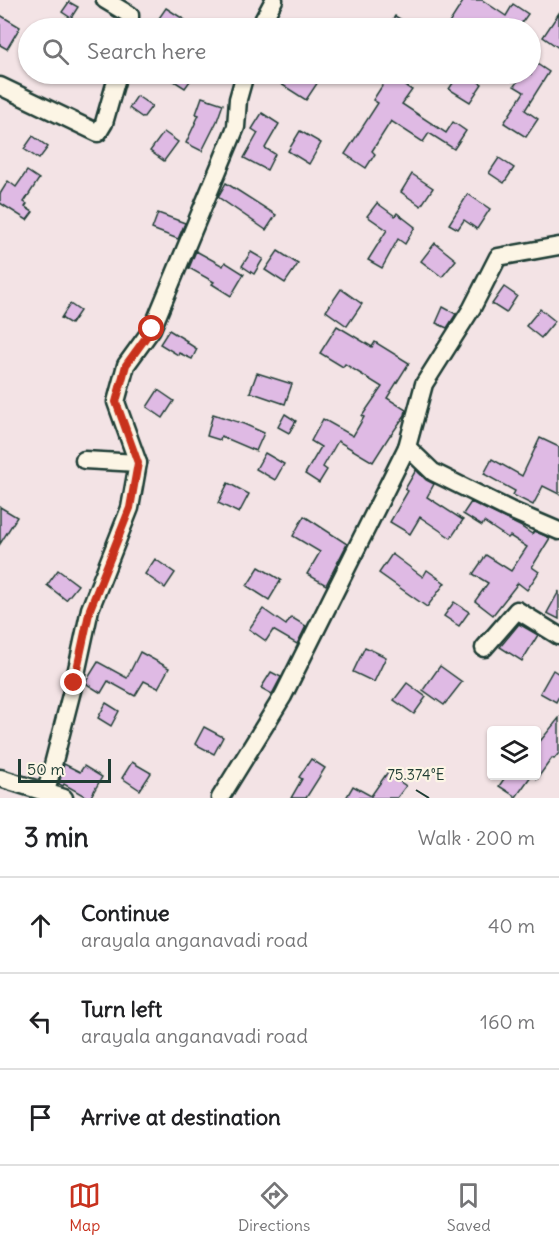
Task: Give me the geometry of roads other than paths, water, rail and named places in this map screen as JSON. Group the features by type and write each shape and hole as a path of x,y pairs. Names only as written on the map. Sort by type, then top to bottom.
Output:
{"street":[{"path":"105,0 130,15 130,18"},
{"path":"264,18 274,0"},
{"path":"0,86 98,133 104,123 115,84"},
{"path":"46,792 90,609 130,508 138,463 116,402 126,365 152,329 236,127 238,99 242,84"},
{"path":"220,798 283,696 407,447 424,384 472,308 498,257 559,246"},
{"path":"407,447 433,472 559,531"},
{"path":"84,460 138,463"},
{"path":"484,648 517,610 559,636"},
{"path":"0,778 64,798"}]}
